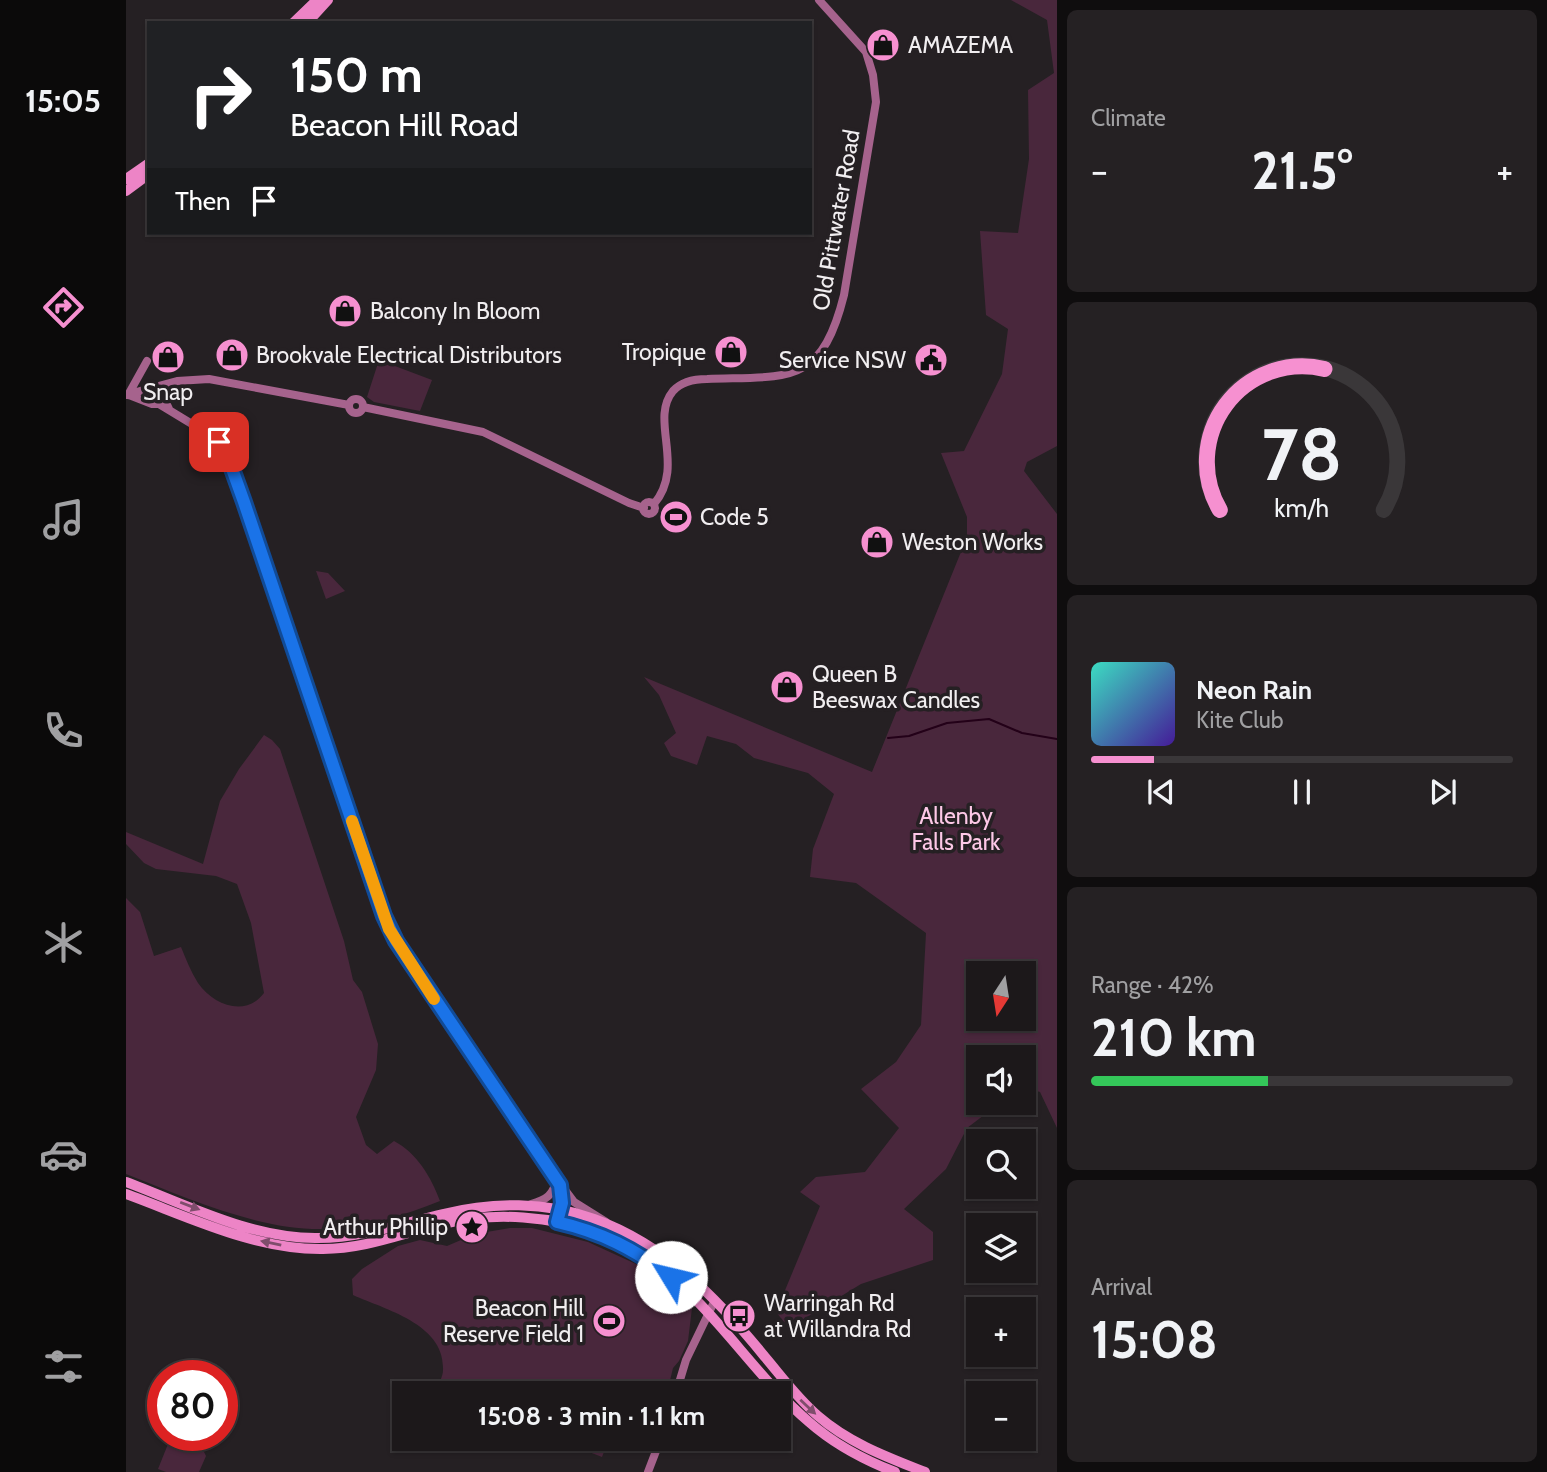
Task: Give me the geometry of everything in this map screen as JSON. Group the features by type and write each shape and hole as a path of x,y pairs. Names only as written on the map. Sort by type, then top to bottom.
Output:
{"highway":[{"path":"295,21 317,0"},
{"path":"309,21 328,0"},
{"path":"126,179 147,164"},
{"path":"126,191 147,175"},
{"path":"126,1182 227,1220 267,1232 307,1238 337,1237 393,1228 465,1209 525,1205 560,1209 611,1226 654,1249 680,1267 715,1300 795,1394 836,1430 870,1450 925,1472"},
{"path":"126,1194 260,1241 305,1249 339,1249 379,1243 469,1219 515,1218 557,1222 599,1233 634,1250 671,1277 709,1312 782,1396 808,1421 852,1452 895,1472"},
{"path":"557,1222 560,1209"},
{"path":"337,1237 339,1249"}],"main road":[{"name":"Old Pittwater Road","path":"177,381 216,380 349,405 354,413 361,412 363,407 483,432 651,514 655,509 654,504 662,494 669,467 666,405 677,387 695,380 762,379 793,372 819,353 836,325 846,282 876,102 873,75 866,52 819,0"},
{"path":"127,395 147,361"},
{"path":"127,395 177,381"},
{"path":"170,412 163,396 177,381"},
{"path":"150,388 153,398 159,404 215,438 226,452 389,929 558,1182 574,1202 611,1226"},
{"path":"127,395 159,404"},
{"path":"525,1205 548,1197 558,1182"},
{"path":"558,1182 562,1196 560,1209"},
{"path":"680,1381 686,1360 715,1300"},
{"path":"648,1472 656,1451"}],"green space":[{"name":"Allenby Falls Park","path":"1011,0 1057,0 1057,446 1027,462 1024,471 1057,514 1057,1128 1040,1092 1036,1091 1036,1045 966,1045 966,1115 984,1115 966,1129 946,1169 904,1209 933,1232 933,1260 861,1284 789,1328 776,1312 820,1206 800,1192 816,1177 865,1172 899,1128 861,1089 896,1062 921,1025 926,933 856,883 810,877 813,849 834,794 808,773 754,758 736,744 707,736 697,765 671,756 664,743 676,733 659,695 644,677 872,772 967,537 967,517 941,453 964,451 1002,374 1008,329 986,315 980,231 1018,233 1029,159 1028,90 1054,73 1047,20"},
{"path":"379,360 432,380 420,411 374,402 367,397"},
{"path":"316,571 328,573 345,591 326,599"},
{"path":"264,735 280,749 344,941 353,980 362,992 378,1044 376,1070 356,1117 366,1145 377,1154 394,1141 410,1152 422,1166 440,1201 399,1216 341,1228 275,1225 224,1211 126,1174 126,898 140,912 154,956 181,947 198,983 213,998 230,1006 239,1006 248,1005 264,993 251,923 237,884 216,876 156,869 144,863 126,844 126,832 203,864 220,801"},
{"path":"510,1228 532,1228 588,1242 649,1270 680,1293 692,1308 688,1341 673,1368 670,1381 440,1381 443,1370 441,1354 434,1341 424,1330 397,1313 353,1295 352,1279 362,1269 398,1246 420,1240 447,1246 475,1234"},
{"path":"165,1451 201,1451 206,1456 199,1472 166,1472 158,1469"},
{"path":"587,1451 604,1451 602,1457"}],"waterway":[{"path":"888,738 909,736 947,723 989,719 1022,733 1057,739"}],"slow traffic":[{"path":"352,821 389,929 434,999"}],"place":[{"name":"AMAZEMA","path":"883,45"},
{"name":"Balcony In Bloom","path":"345,311"},
{"name":"Tropique","path":"731,352"},
{"name":"Brookvale Electrical Distributors","path":"232,355"},
{"name":"Snap","path":"168,357"},
{"name":"Service NSW","path":"931,360"},
{"name":"Code 5","path":"676,517"},
{"name":"Weston Works","path":"877,542"},
{"name":"Queen B Beeswax Candles","path":"787,687"},
{"name":"Arthur Phillip","path":"472,1227"},
{"name":"Warringah Rd at Willandra Rd","path":"739,1316"},
{"name":"Beacon Hill Reserve Field 1","path":"609,1321"}],"route":[{"path":"219,442 226,452 244,502 389,929 560,1185 562,1203 557,1222 581,1227 624,1244 671,1277"}]}
